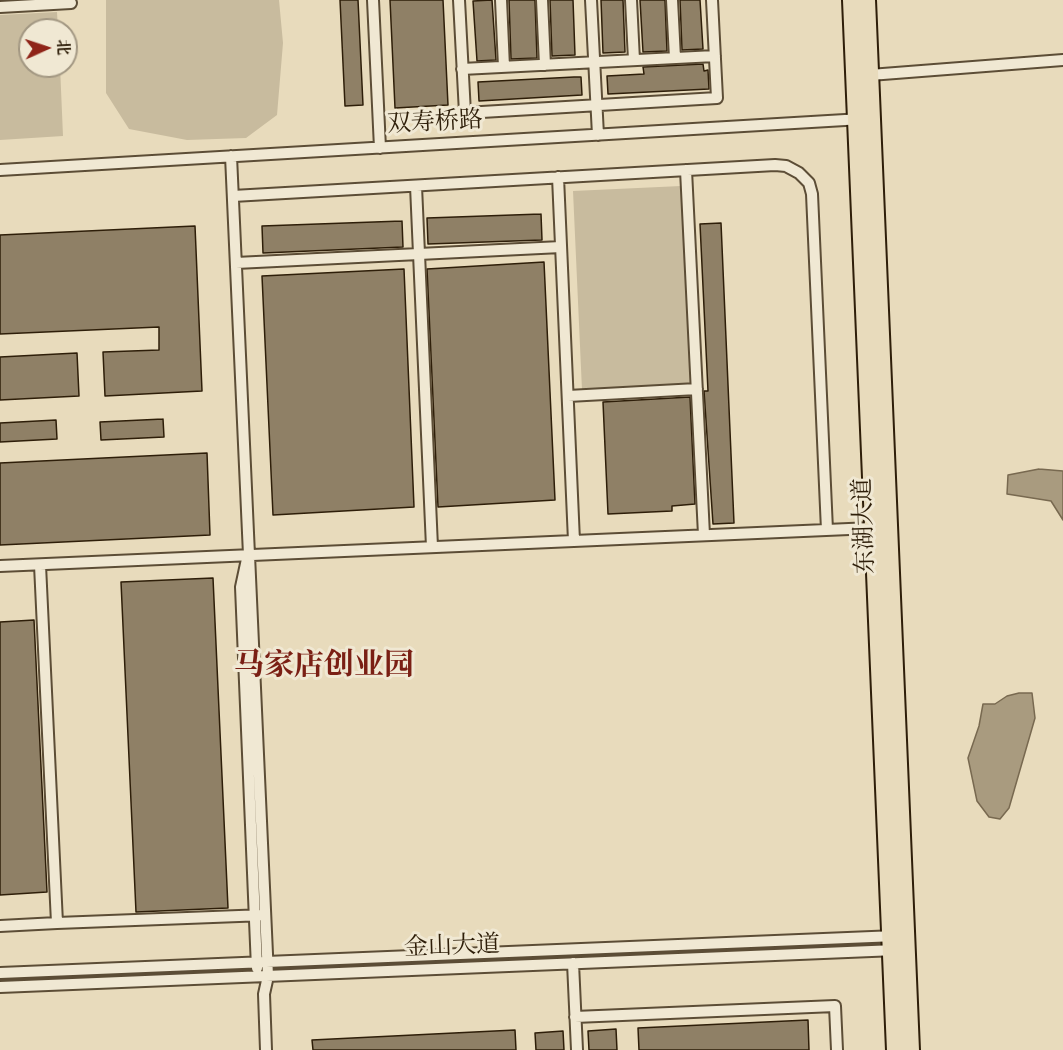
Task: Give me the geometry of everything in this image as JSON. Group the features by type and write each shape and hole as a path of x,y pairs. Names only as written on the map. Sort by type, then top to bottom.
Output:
{"highway":[{"name":"东湖大道","path":"851,0 864,119 897,943 895,1050"},
{"name":"东湖大道","path":"867,0 870,75 864,119 872,528 897,943 911,1050"}],"street":[{"path":"373,0 380,148"},
{"path":"459,0 465,113 717,98 712,0"},
{"path":"501,0 504,67"},
{"path":"542,0 545,65"},
{"path":"591,0 598,135"},
{"path":"631,0 634,60"},
{"path":"672,0 675,58"},
{"path":"0,7 70,3"},
{"path":"462,69 715,56"},
{"path":"870,75 1063,60"},
{"name":"双寿桥路","path":"0,170 864,119"},
{"path":"231,156 249,556 266,1050"},
{"path":"233,196 687,170 786,166 800,173 808,183 812,194 827,530"},
{"path":"687,170 704,535"},
{"path":"558,177 574,541"},
{"path":"416,186 432,547"},
{"path":"236,263 561,247"},
{"path":"568,396 697,389"},
{"path":"0,566 872,528"},
{"path":"40,565 57,923"},
{"path":"0,926 260,916"},
{"name":"金山大道","path":"0,974 262,962 897,943"},
{"name":"金山大道","path":"0,987 573,963 897,943"},
{"path":"573,963 577,1050"},
{"path":"575,1017 835,1006 837,1050"}],"shaded area":[{"path":"106,0 279,0 283,43 277,115 246,138 187,140 129,129 106,93"},
{"path":"57,12 57,18 18,18 18,78 61,78 63,136 0,140 0,15"},
{"path":"681,186 691,385 582,390 573,191"},
{"path":"1039,469 1063,471 1063,520 1051,501 1007,494 1008,475"},
{"path":"1032,693 1035,718 1009,808 1000,819 989,817 977,801 968,758 979,726 983,704 995,704 1007,696"}],"building":[{"path":"340,0 358,0 363,105 345,106"},
{"path":"390,0 443,0 448,105 395,108"},
{"path":"492,0 496,60 477,61 473,1"},
{"path":"509,0 535,0 537,58 511,59"},
{"path":"550,0 573,0 575,55 552,56"},
{"path":"601,0 623,0 625,52 603,53"},
{"path":"640,0 665,0 667,51 643,52"},
{"path":"680,0 700,0 703,49 682,50"},
{"path":"703,64 704,71 708,70 709,89 608,94 607,76 644,74 643,67"},
{"path":"581,77 582,95 479,101 478,82"},
{"path":"541,214 542,240 428,244 427,218"},
{"path":"402,221 403,247 263,253 262,226"},
{"path":"721,223 734,523 713,524 704,391 708,391 700,224"},
{"path":"195,226 202,391 105,396 103,352 159,350 159,327 0,334 0,235"},
{"path":"544,262 555,500 438,507 427,269"},
{"path":"404,269 414,507 273,515 262,276"},
{"path":"77,353 79,396 0,400 0,357"},
{"path":"690,397 695,504 672,506 672,511 608,514 603,402"},
{"path":"163,419 164,437 101,440 100,422"},
{"path":"56,420 57,439 0,442 0,423"},
{"path":"207,453 210,535 0,545 0,463"},
{"path":"213,578 228,908 136,912 121,582"},
{"path":"34,620 47,892 0,895 0,622"},
{"path":"808,1020 809,1050 639,1050 638,1028"},
{"path":"616,1029 617,1050 589,1050 588,1031"},
{"path":"515,1030 516,1050 313,1050 312,1040"},
{"path":"563,1031 564,1050 536,1050 535,1033"}],"district":[{"name":"马家店创业园","path":"324,666"}]}
